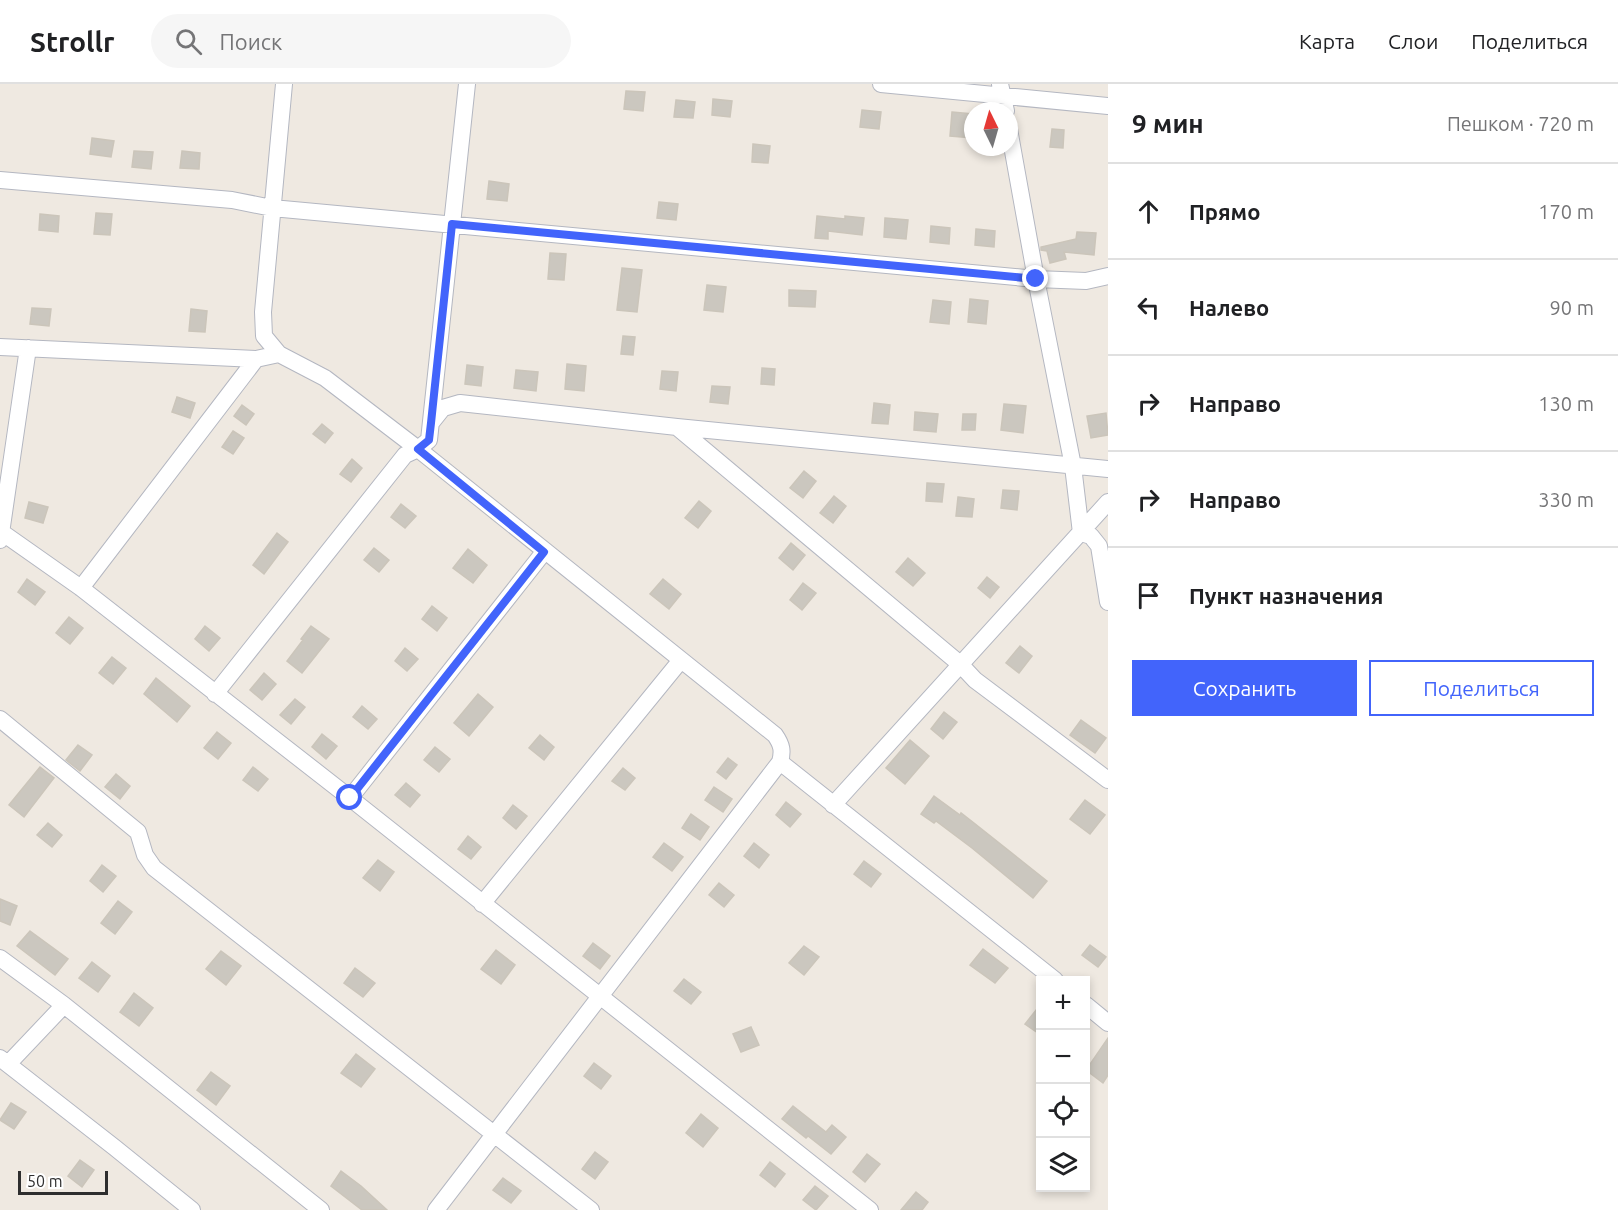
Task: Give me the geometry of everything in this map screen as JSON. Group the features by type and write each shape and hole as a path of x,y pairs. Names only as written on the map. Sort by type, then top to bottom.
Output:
{"street":[{"path":"284,84 262,312 264,336 279,354 325,378 418,449 544,552 776,735 781,744 780,762 436,1210"},
{"path":"215,694 405,455 418,449 429,440 467,84"},
{"path":"881,84 1108,106"},
{"path":"1014,156 1073,466 1081,532"},
{"path":"0,180 232,200 272,208 1036,279 1086,281 1108,276"},
{"path":"0,347 256,359 279,354"},
{"path":"28,348 0,534 81,588 870,1210"},
{"path":"81,588 256,359"},
{"path":"431,423 443,408 460,403 677,427 1108,469"},
{"path":"677,427 960,664 975,680 1108,780"},
{"path":"833,805 1108,502"},
{"path":"1081,532 1091,536 1099,546 1108,602"},
{"path":"350,798 544,552"},
{"path":"482,904 681,660"},
{"path":"0,719 138,832 145,855 154,868 591,1210"},
{"path":"780,762 1049,976"},
{"path":"0,958 64,1005 321,1210"},
{"path":"64,1005 4,1061 192,1210"},
{"path":"1090,1008 1108,1023"}],"building":[{"path":"626,91 645,92 643,111 624,109"},
{"path":"713,99 732,101 730,117 712,115"},
{"path":"676,100 695,102 693,118 674,117"},
{"path":"862,110 881,112 879,129 860,127"},
{"path":"952,112 964,113 964,137 950,136"},
{"path":"1052,129 1064,130 1063,148 1050,147"},
{"path":"92,138 114,141 111,157 90,154"},
{"path":"753,144 770,146 768,163 752,162"},
{"path":"134,151 153,152 151,169 132,167"},
{"path":"182,151 200,153 199,169 180,168"},
{"path":"489,181 509,184 507,201 487,199"},
{"path":"659,202 678,204 676,220 657,218"},
{"path":"96,213 112,214 110,235 94,234"},
{"path":"40,214 59,216 58,232 39,230"},
{"path":"817,216 845,219 845,216 864,218 862,235 828,231 828,239 815,238"},
{"path":"885,218 908,220 906,239 884,237"},
{"path":"931,226 950,228 949,244 930,242"},
{"path":"976,229 995,231 994,247 975,245"},
{"path":"1077,232 1096,233 1094,255 1064,252 1066,259 1050,263 1047,251 1041,250 1041,247 1076,239"},
{"path":"550,253 566,254 564,280 548,279"},
{"path":"622,268 642,270 637,312 617,310"},
{"path":"707,285 726,287 723,312 704,310"},
{"path":"789,290 816,291 815,307 789,306"},
{"path":"970,299 988,301 986,324 968,322"},
{"path":"933,300 951,302 949,324 930,322"},
{"path":"32,308 51,309 49,326 30,324"},
{"path":"191,309 207,311 205,332 189,331"},
{"path":"623,336 635,337 633,355 621,354"},
{"path":"567,364 586,366 584,391 565,389"},
{"path":"467,365 483,367 481,386 465,384"},
{"path":"762,368 775,369 774,385 761,384"},
{"path":"516,370 538,372 536,391 514,388"},
{"path":"662,371 678,372 676,391 660,389"},
{"path":"712,386 730,387 728,404 710,402"},
{"path":"177,397 195,403 190,418 172,412"},
{"path":"874,403 890,405 888,424 872,423"},
{"path":"1004,404 1026,406 1023,433 1001,430"},
{"path":"242,405 254,414 246,425 234,416"},
{"path":"915,412 938,414 936,432 914,430"},
{"path":"1106,413 1108,435 1091,438 1087,416"},
{"path":"963,414 976,414 975,430 962,430"},
{"path":"322,424 333,433 325,443 313,434"},
{"path":"233,431 244,438 233,454 222,447"},
{"path":"352,459 362,468 351,482 340,474"},
{"path":"804,471 816,481 803,498 790,488"},
{"path":"927,483 944,484 942,502 926,501"},
{"path":"1003,490 1019,491 1017,510 1001,508"},
{"path":"834,496 846,506 833,523 820,513"},
{"path":"958,497 974,499 972,517 956,516"},
{"path":"699,501 711,511 698,528 685,518"},
{"path":"29,502 48,507 43,523 25,518"},
{"path":"401,504 416,516 405,528 391,517"},
{"path":"277,533 288,542 264,574 253,565"},
{"path":"791,543 805,555 793,570 779,558"},
{"path":"374,548 389,560 379,572 364,560"},
{"path":"468,549 487,565 473,583 453,568"},
{"path":"908,558 925,573 913,586 896,572"},
{"path":"987,577 999,587 990,598 978,588"},
{"path":"27,579 45,592 35,605 18,592"},
{"path":"663,579 681,594 669,609 650,594"},
{"path":"803,583 816,593 802,610 790,600"},
{"path":"432,606 447,618 437,631 422,619"},
{"path":"69,617 83,628 70,644 56,633"},
{"path":"205,626 220,638 209,651 195,639"},
{"path":"311,626 329,639 302,673 287,661"},
{"path":"1020,646 1032,656 1019,673 1006,663"},
{"path":"405,648 418,659 407,671 395,661"},
{"path":"112,657 126,668 113,684 99,673"},
{"path":"264,673 276,684 262,700 250,690"},
{"path":"156,678 190,706 177,722 144,694"},
{"path":"478,694 493,707 469,736 454,723"},
{"path":"295,699 305,707 291,724 280,715"},
{"path":"362,706 377,719 368,729 353,717"},
{"path":"944,712 957,722 943,739 931,729"},
{"path":"1081,720 1106,738 1095,753 1070,735"},
{"path":"217,732 231,743 218,759 204,748"},
{"path":"322,734 337,746 326,759 312,747"},
{"path":"540,735 554,747 544,760 529,748"},
{"path":"910,740 929,756 905,784 886,768"},
{"path":"78,745 92,755 80,771 66,760"},
{"path":"435,747 450,759 439,772 424,760"},
{"path":"728,758 737,765 726,779 717,772"},
{"path":"40,767 54,778 24,817 9,805"},
{"path":"253,767 268,779 258,791 243,780"},
{"path":"623,768 635,778 625,790 612,781"},
{"path":"116,774 130,786 120,799 105,787"},
{"path":"406,783 420,795 410,807 395,795"},
{"path":"714,787 732,799 723,812 705,800"},
{"path":"934,796 960,815 961,813 1047,881 1033,898 936,821 934,823 921,814"},
{"path":"1085,800 1105,815 1090,834 1070,819"},
{"path":"786,802 801,814 790,827 776,815"},
{"path":"513,805 527,816 516,829 503,818"},
{"path":"691,814 709,827 700,840 682,828"},
{"path":"48,823 62,835 52,847 37,835"},
{"path":"468,836 481,847 471,859 458,849"},
{"path":"664,843 683,857 672,871 653,857"},
{"path":"754,843 769,855 759,868 744,856"},
{"path":"378,860 394,872 380,891 363,878"},
{"path":"864,861 881,874 871,887 854,874"},
{"path":"102,865 116,876 103,892 90,881"},
{"path":"719,883 734,895 724,907 709,895"},
{"path":"0,899 17,906 10,925 0,921"},
{"path":"118,901 132,912 115,934 101,923"},
{"path":"30,931 68,959 55,975 17,946"},
{"path":"593,943 610,956 600,969 583,956"},
{"path":"1090,945 1106,957 1098,967 1082,955"},
{"path":"804,946 819,957 804,975 789,963"},
{"path":"983,949 1008,968 995,983 970,965"},
{"path":"496,950 515,965 501,984 481,969"},
{"path":"221,951 241,966 226,985 206,969"},
{"path":"92,962 110,976 98,992 79,978"},
{"path":"355,968 375,983 363,997 344,983"},
{"path":"684,979 701,992 691,1004 674,991"},
{"path":"134,993 153,1008 139,1026 120,1012"},
{"path":"1036,1010 1036,1032 1025,1024"},
{"path":"751,1027 759,1045 741,1052 733,1034"},
{"path":"1108,1038 1108,1075 1103,1083 1090,1073 1090,1064"},
{"path":"356,1054 375,1069 361,1087 341,1073"},
{"path":"594,1063 611,1076 601,1089 584,1076"},
{"path":"211,1072 230,1086 216,1105 197,1090"},
{"path":"11,1103 26,1112 14,1129 0,1120"},
{"path":"793,1106 826,1132 832,1125 846,1137 831,1154 782,1119"},
{"path":"701,1114 718,1128 703,1147 686,1133"},
{"path":"595,1152 608,1162 595,1179 582,1169"},
{"path":"867,1154 880,1164 865,1182 853,1172"},
{"path":"80,1160 94,1170 82,1187 68,1176"},
{"path":"770,1162 785,1174 775,1187 760,1175"},
{"path":"341,1171 387,1210 362,1210 331,1186"},
{"path":"503,1178 521,1191 511,1203 493,1190"},
{"path":"815,1186 828,1196 816,1210 803,1200"},
{"path":"916,1192 928,1202 922,1210 901,1210"}],"route":[{"path":"350,798 544,552 418,449 429,440 452,224 1036,279"}]}
